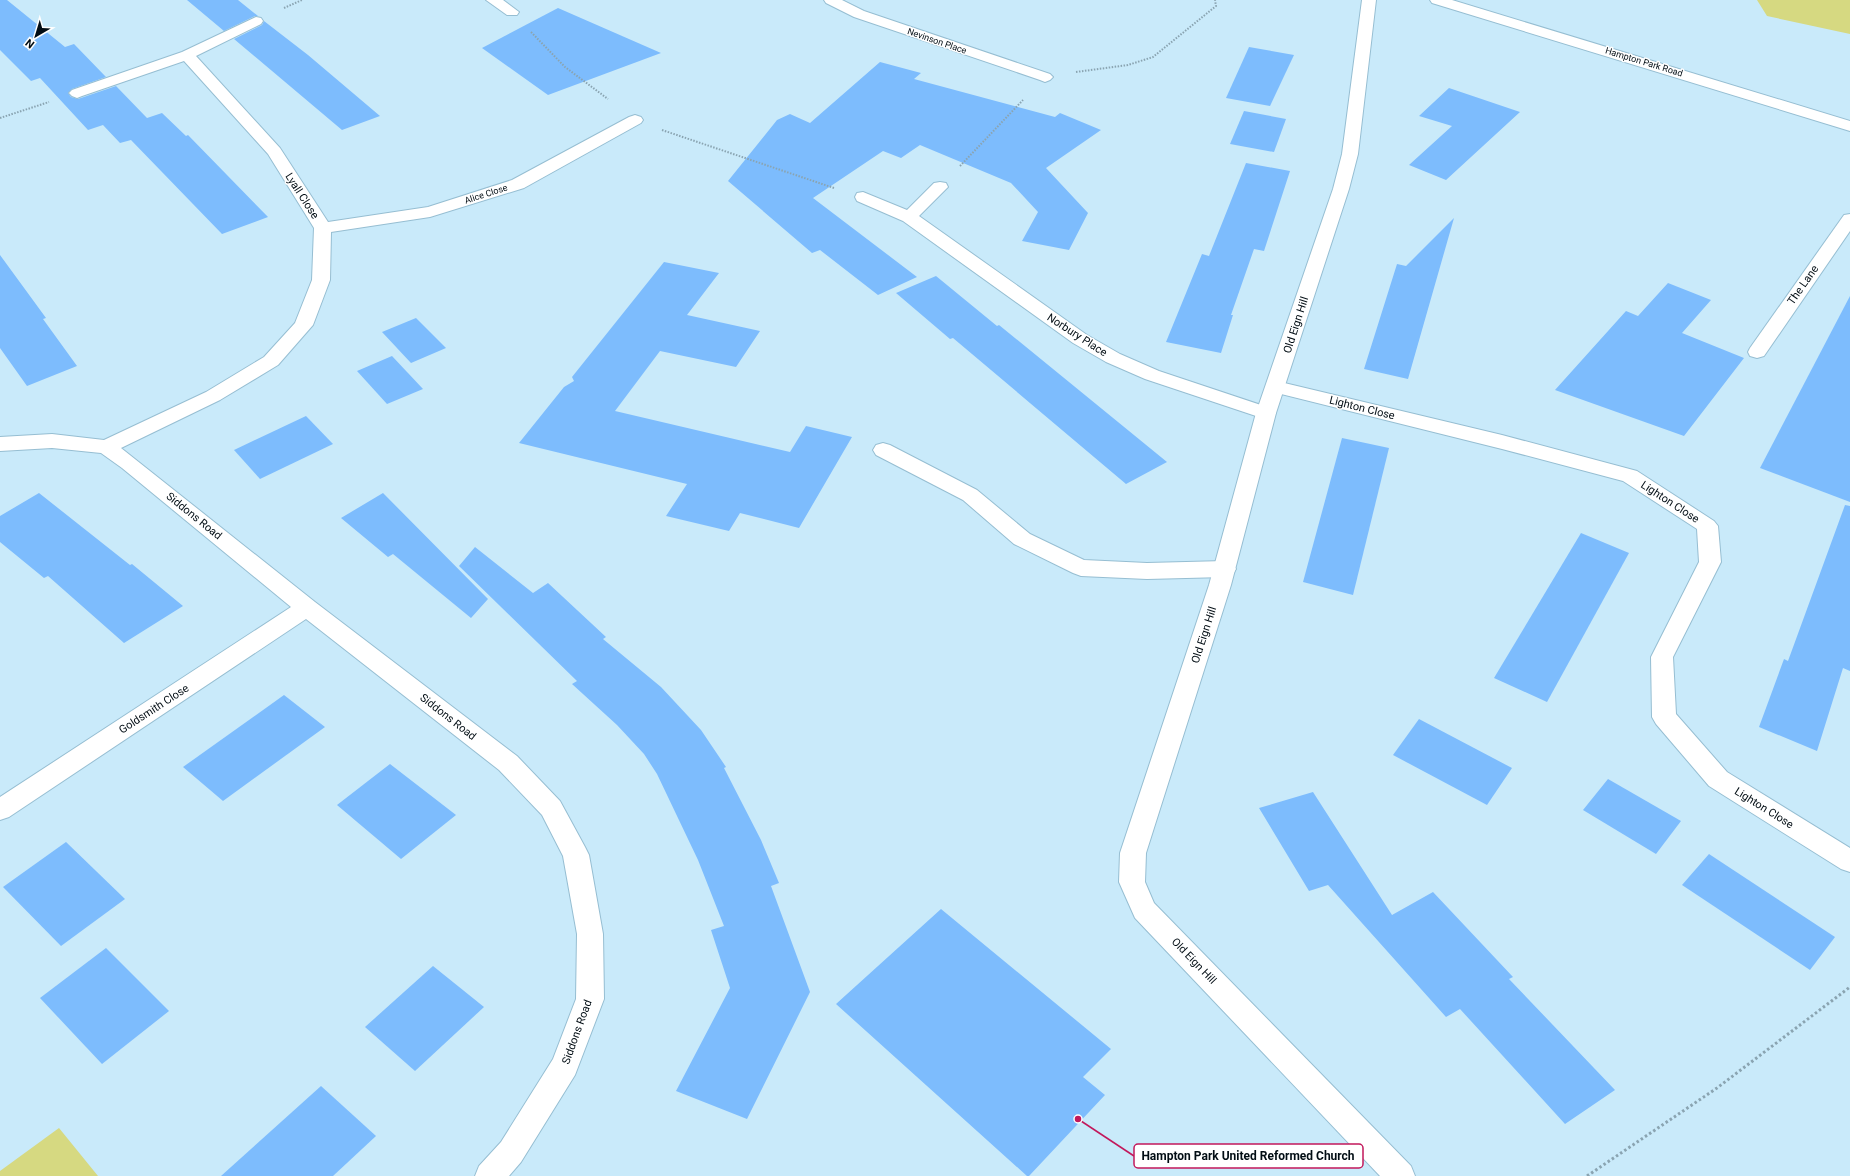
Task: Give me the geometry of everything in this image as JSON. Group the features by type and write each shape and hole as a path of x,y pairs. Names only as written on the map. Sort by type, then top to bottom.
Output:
{"street":[{"path":"493,0 512,12"},
{"name":"Nevinson Place","path":"831,0 859,14 1045,77"},
{"name":"Old Eign Hill","path":"1369,0 1350,154 1341,189 1276,387 1266,413 1225,569 1133,853 1132,882 1144,910 1400,1176"},
{"name":"Hampton Park Road","path":"1437,0 1850,126"},
{"path":"77,93 187,55 256,21"},
{"name":"Lyall Close","path":"106,447 213,396 271,361 304,325 321,280 323,228 274,151 187,55"},
{"name":"Alice Close","path":"323,228 430,212 518,184 635,120"},
{"path":"909,217 940,187"},
{"name":"Norbury Place","path":"863,197 909,217 1080,339 1113,358 1152,375 1266,413"},
{"name":"The Lane","path":"1757,352 1850,219"},
{"name":"Lighton Close","path":"1276,387 1502,442 1630,476 1707,526 1710,562 1662,657 1664,717 1718,779 1850,861"},
{"name":"Siddons Road","path":"0,444 52,441 106,447 129,463 307,608 508,763 551,808 576,855 590,934 590,999 565,1066 511,1152 490,1176"},
{"path":"883,450 970,495 1022,539 1081,568 1147,571 1225,569"},
{"name":"Goldsmith Close","path":"0,810 307,608"}],"path":[{"path":"512,12 565,67 635,120 863,197"},
{"path":"0,118 77,93"},
{"path":"1587,1176 1717,1088 1850,987"}],"green space":[{"path":"1757,0 1850,0 1850,34 1767,16"},
{"path":"59,1128 98,1176 0,1176 0,1171"}],"building":[{"path":"0,0 7,0 65,47 74,44 106,77 72,89 68,93 71,97 78,99 116,86 147,118 162,113 186,136 188,135 268,217 222,234 131,140 120,143 103,125 88,130 40,78 31,81 0,50"},
{"path":"187,0 238,0 258,16 255,16 224,31"},
{"path":"558,8 661,53 548,95 482,48"},
{"path":"264,21 308,55 380,116 342,130 234,39 262,25"},
{"path":"1249,47 1294,55 1270,106 1226,98"},
{"path":"880,62 921,73 914,79 1055,117 1060,113 1101,130 1046,168 1088,213 1069,250 1022,241 1038,212 1011,183 920,145 901,158 883,151 813,198 917,277 878,295 820,250 812,253 728,181 777,120 790,114 810,123"},
{"path":"1449,88 1520,112 1446,180 1409,165 1452,126 1419,116"},
{"path":"1244,111 1286,119 1274,152 1230,144"},
{"path":"1246,163 1290,171 1264,251 1254,249 1231,315 1233,315 1221,353 1166,342 1202,254 1209,256"},
{"path":"1454,218 1408,379 1364,369 1397,264 1406,266"},
{"path":"0,255 46,318 43,319 77,366 27,386 0,348"},
{"path":"664,262 719,273 687,315 760,331 736,367 660,351 615,411 790,452 806,426 852,437 799,528 740,513 729,531 666,516 687,484 519,443 564,387 574,381 572,377"},
{"path":"936,276 997,326 999,325 1167,462 1126,484 953,338 950,339 896,293"},
{"path":"1668,283 1711,300 1682,333 1744,358 1684,436 1555,390 1626,311 1638,316"},
{"path":"1850,296 1850,502 1760,468"},
{"path":"416,318 446,348 411,363 382,332"},
{"path":"392,356 423,389 387,404 357,371"},
{"path":"306,416 333,444 260,479 234,450"},
{"path":"1342,438 1389,448 1353,595 1303,582"},
{"path":"39,493 130,565 132,564 183,606 124,643 48,576 44,578 0,542 0,516"},
{"path":"383,493 488,599 471,618 393,554 388,557 341,518"},
{"path":"1845,505 1850,506 1850,671 1843,668 1817,751 1759,727 1784,659 1788,661"},
{"path":"1581,533 1629,553 1547,702 1494,678"},
{"path":"475,547 533,593 548,583 606,637 603,639 661,687 701,730 726,767 724,768 761,840 779,883 771,886 810,992 747,1119 676,1091 730,988 711,930 724,926 698,860 657,774 644,754 617,725 572,684 577,681 459,566"},
{"path":"284,695 325,727 223,801 183,767"},
{"path":"1419,719 1512,768 1487,805 1393,755"},
{"path":"390,764 456,815 401,859 337,805"},
{"path":"1608,779 1681,821 1656,854 1583,810"},
{"path":"1313,792 1392,915 1433,892 1513,977 1509,979 1615,1090 1565,1124 1460,1009 1446,1017 1328,885 1309,891 1259,808"},
{"path":"66,842 125,899 61,946 3,887"},
{"path":"1709,854 1835,937 1810,970 1682,885"},
{"path":"941,909 1111,1049 1083,1077 1105,1095 1029,1176 1027,1176 836,1004"},
{"path":"106,948 169,1011 102,1064 40,998"},
{"path":"433,966 484,1007 415,1071 365,1027"},
{"path":"321,1086 376,1136 333,1176 221,1176"}],"place":[{"name":"Hampton Park United Reformed Church","path":"1078,1119"}]}
